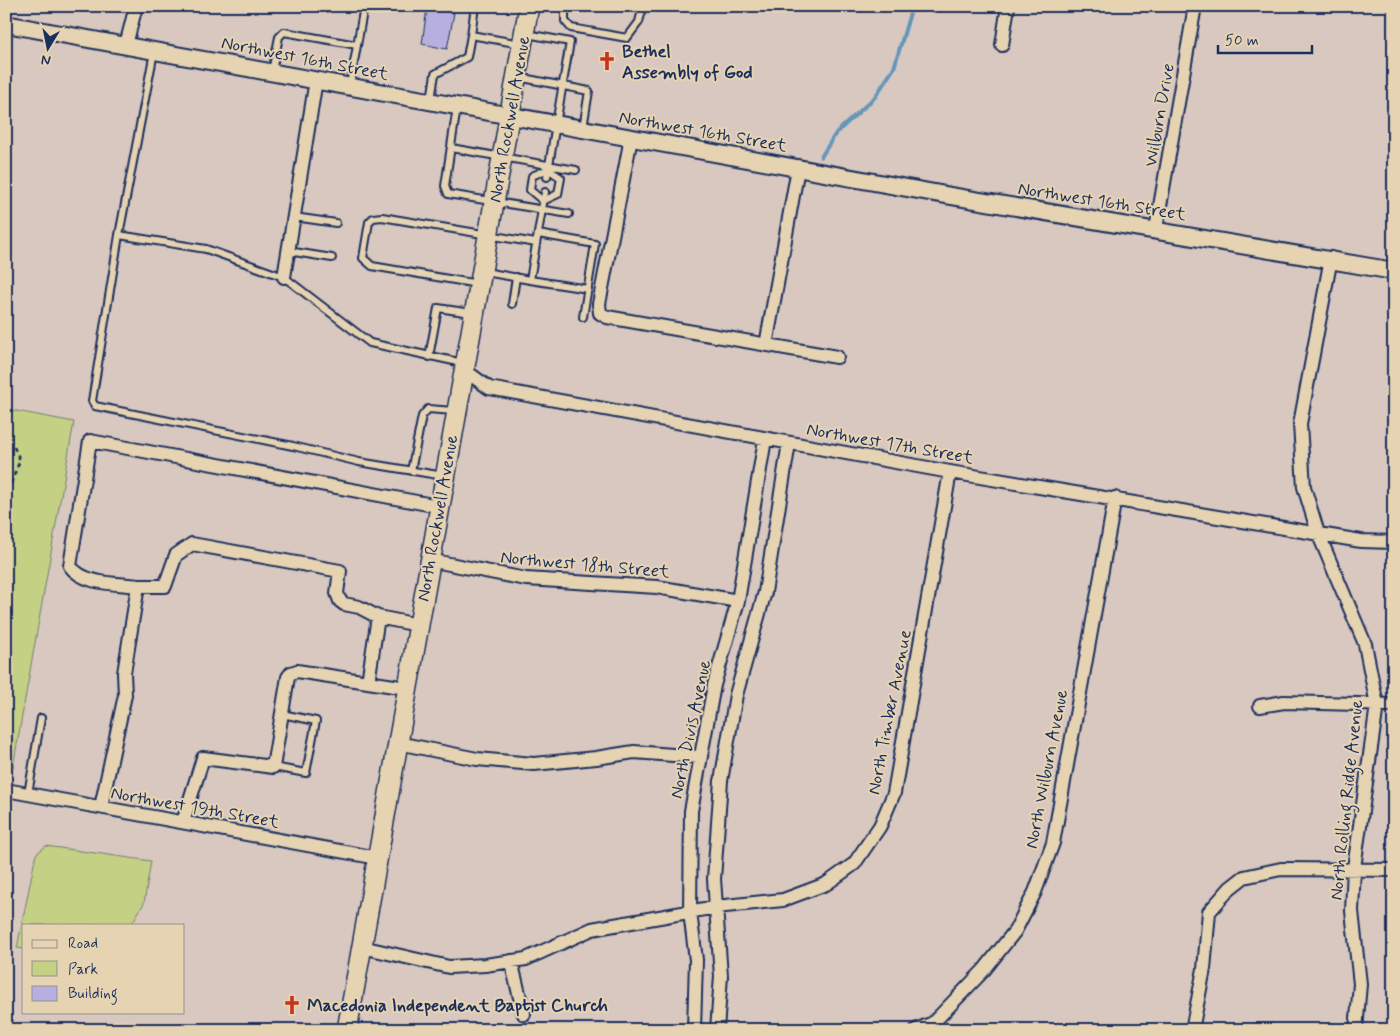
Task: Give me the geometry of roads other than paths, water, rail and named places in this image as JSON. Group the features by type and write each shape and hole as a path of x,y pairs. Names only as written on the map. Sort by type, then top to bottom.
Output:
{"main road":[{"name":"North Rockwell Avenue","path":"347,1030 438,506 529,6"}],"street":[{"path":"126,44 136,6"},
{"path":"1002,45 1008,6"},
{"name":"Wilburn Drive","path":"1156,229 1196,6"},
{"name":"Northwest 16th Street","path":"6,24 126,44 583,130 1394,270"},
{"path":"284,277 316,80"},
{"path":"631,138 599,304 600,313 607,317 837,357"},
{"path":"766,345 798,168"},
{"name":"North Rolling Ridge Avenue","path":"1331,258 1300,424 1304,487 1318,532 1365,644 1376,705 1354,868 1352,911 1360,984 1356,1030"},
{"name":"Northwest 17th Street","path":"463,366 489,388 950,472 1318,532 1361,541 1394,542"},
{"name":"North Divis Avenue","path":"694,1030 696,960 690,912 691,811 699,757 714,685 738,601 765,439"},
{"path":"418,625 378,617 340,601 337,593 340,571 192,544 176,555 165,586 138,586 84,578 75,573 70,566 90,441 438,506"},
{"path":"717,1030 721,976 714,879 721,781 736,695 765,592 789,443"},
{"name":"North Timber Avenue","path":"362,947 449,967 526,959 592,929 716,907 783,900 826,884 854,864 880,826 894,793 950,472"},
{"name":"North Wilburn Avenue","path":"916,1030 935,1026 984,970 1015,931 1035,892 1052,843 1115,498"},
{"name":"Northwest 18th Street","path":"429,560 526,579 657,587 738,601"},
{"path":"101,807 125,695 124,673 138,586"},
{"path":"368,682 378,617"},
{"path":"183,822 203,758 273,767 288,677 291,672 298,671 407,688"},
{"path":"1260,706 1284,702 1394,705"},
{"path":"398,743 477,759 534,764 634,752 699,757"},
{"name":"Northwest 19th Street","path":"6,790 378,858"},
{"path":"1192,1030 1204,969 1210,912 1230,888 1244,877 1281,869 1354,868 1394,870"},
{"path":"511,961 524,1014"}],"lane":[{"path":"350,86 364,6"},
{"path":"430,102 435,74 467,57 475,6"},
{"path":"565,6 565,21 571,28 608,37 627,38 639,22 642,6"},
{"path":"272,72 279,37 284,32 357,45"},
{"path":"471,35 570,42 547,177"},
{"path":"154,50 119,235 92,401 95,406 293,446 359,462 444,476"},
{"path":"516,77 589,91 583,130"},
{"path":"457,107 445,186 448,194 569,214"},
{"path":"451,148 548,167 576,170"},
{"path":"543,201 558,194 560,186 561,178 548,167"},
{"path":"543,201 530,190 532,176 548,167"},
{"path":"530,280 544,192"},
{"path":"294,217 336,222"},
{"path":"536,244 382,217 373,218 369,222 363,258 366,263 480,278 516,277 588,288"},
{"path":"538,234 595,244 583,317"},
{"path":"119,235 206,249 284,277 370,343 463,366"},
{"path":"288,251 332,258"},
{"path":"512,304 516,277"},
{"path":"429,357 438,308 473,314"},
{"path":"411,471 422,416 428,409 456,411"},
{"path":"273,767 306,774 316,721 282,714"},
{"path":"28,794 41,718"}],"waterway":[{"path":"821,157 836,133 875,97 894,68 912,6"}],"place":[{"name":"Bethel Assembly of God","path":"607,61"},
{"name":"Macedonia Independent Baptist Church","path":"292,1005"}]}
